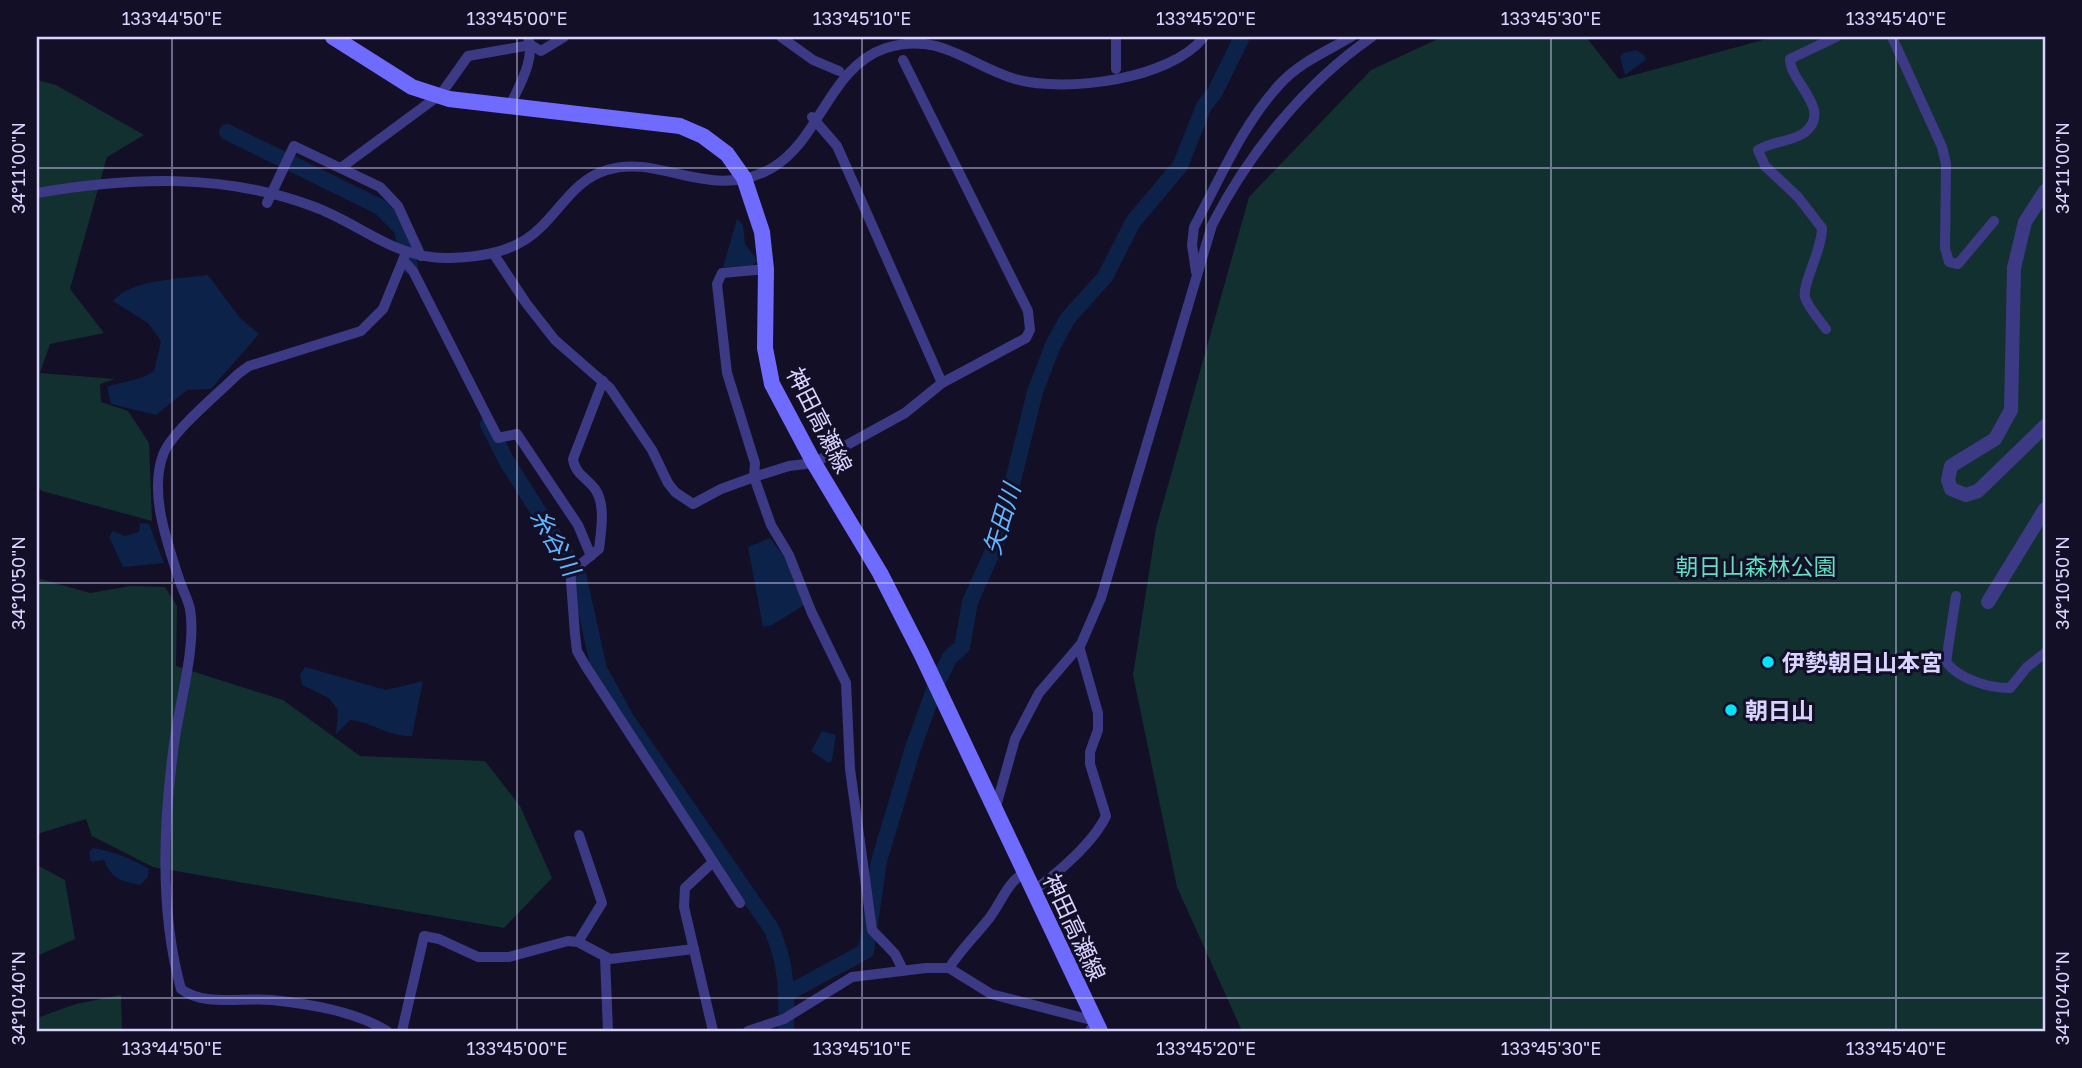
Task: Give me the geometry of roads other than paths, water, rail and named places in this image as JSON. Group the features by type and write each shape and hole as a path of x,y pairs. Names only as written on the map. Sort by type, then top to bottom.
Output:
{"main road":[{"name":"神田高瀬線","path":"333,37 392,76 438,96 509,108 680,126 703,136 727,154 744,178 762,232 766,269 765,348 772,384 814,463 880,573 1033,891 1095,1028"}],"street":[{"path":"530,41 541,51 564,37"},
{"path":"782,37 813,60 839,71"},
{"path":"1116,37 1116,69"},
{"path":"405,257 450,258 493,253 529,237 579,185 593,174 612,168 641,169 716,181 739,181 766,171 784,159 857,64 877,52 903,44 944,47 1013,78 1058,85 1150,70 1186,54 1204,37"},
{"path":"1196,274 1192,245 1194,227 1248,127 1280,84 1298,68 1351,37"},
{"path":"995,811 1015,739 1052,675 1079,646 1101,598 1212,225 1263,145 1315,83 1345,55 1372,37"},
{"path":"1826,329 1808,303 1804,288 1820,250 1822,228 1798,197 1765,166 1758,150 1769,143 1803,134 1812,125 1815,111 1813,102 1793,73 1790,59 1836,37"},
{"path":"1892,37 1923,98 1947,164 1945,248 1949,262 1958,264 1994,221"},
{"path":"342,167 438,96 468,56 530,41"},
{"path":"509,108 527,67 530,41"},
{"path":"493,253 526,303 555,340 603,381 643,436 668,482 684,499 693,504 720,489 754,477 789,466 814,463 905,414 942,383 1026,338 1030,330 1028,312 903,60"},
{"path":"814,119 837,146 942,383"},
{"path":"269,198 294,146 380,187 398,206 421,256"},
{"path":"37,192 76,186 177,180 242,185 269,198 337,215 405,257 498,438 517,434 578,525 582,562 577,651 712,863 740,902"},
{"path":"2045,191 2025,222 2014,268 2011,410 1996,439 1951,466 1947,475 1951,489 1966,495 1978,491 2045,426"},
{"path":"387,1031 324,1009 270,1000 199,998 181,989 170,946 166,883 173,752 183,690 190,610 178,578 157,489 162,456 170,441 238,374 249,366 361,331 383,309 405,257"},
{"path":"766,269 722,273 717,284 727,373 755,463 754,477 771,524 789,555 811,611 846,683 850,769 872,930 895,954 903,970"},
{"path":"582,562 599,549 600,500 596,491 574,468 573,459 603,381"},
{"path":"1987,602 2045,509"},
{"path":"1956,596 1946,662 1955,673 1999,688 2010,688 2026,667 2045,653"},
{"path":"1033,891 1065,867 1100,828 1106,816 1090,764 1098,713 1079,646"},
{"path":"578,942 602,903 579,835"},
{"path":"712,863 685,888 684,907 713,1031"},
{"path":"949,968 968,939 988,920 1016,878 1024,873"},
{"path":"402,1031 425,936 439,939 478,957 509,957 568,941 578,942 605,957 694,949"},
{"path":"605,957 608,1031"},
{"path":"748,1031 784,1020 852,977 903,970 949,968 991,994 1095,1028"}],"water":[{"path":"1636,50 1645,56 1646,60 1625,75 1620,57 1623,53"},
{"path":"737,219 743,225 745,244 758,261 752,266 723,267"},
{"path":"208,275 240,318 259,334 211,389 187,390 156,415 111,404 107,387 154,371 161,341 148,323 113,301 121,294 144,284"},
{"path":"140,523 149,524 164,563 123,567 109,537 113,531 125,536 139,532"},
{"path":"770,538 785,558 804,605 772,625 763,627 748,547"},
{"path":"305,667 386,690 423,681 412,736 350,720 336,734 338,710 329,698 302,685 300,675"},
{"path":"822,731 836,735 832,760 829,763 811,751"},
{"path":"93,848 142,865 149,869 148,877 140,885 118,878 104,860 91,862 89,852"}],"waterway":[{"name":"矢田川","path":"788,993 866,951 879,861 913,748 935,687 950,657 962,647 970,602 999,537 1035,392 1053,345 1068,318 1105,277 1133,222 1180,166 1204,106 1215,92 1242,37"},
{"name":"糸谷川","path":"227,132 380,207 402,229 410,266"},
{"name":"糸谷川","path":"488,424 506,460 578,574 599,669 627,720 771,928 785,978 786,1031"}],"place":[{"name":"伊勢朝日山本宮","path":"1768,662"},
{"name":"朝日山","path":"1731,710"}],"park label":[{"name":"朝日山森林公園","path":"1756,566"}]}
